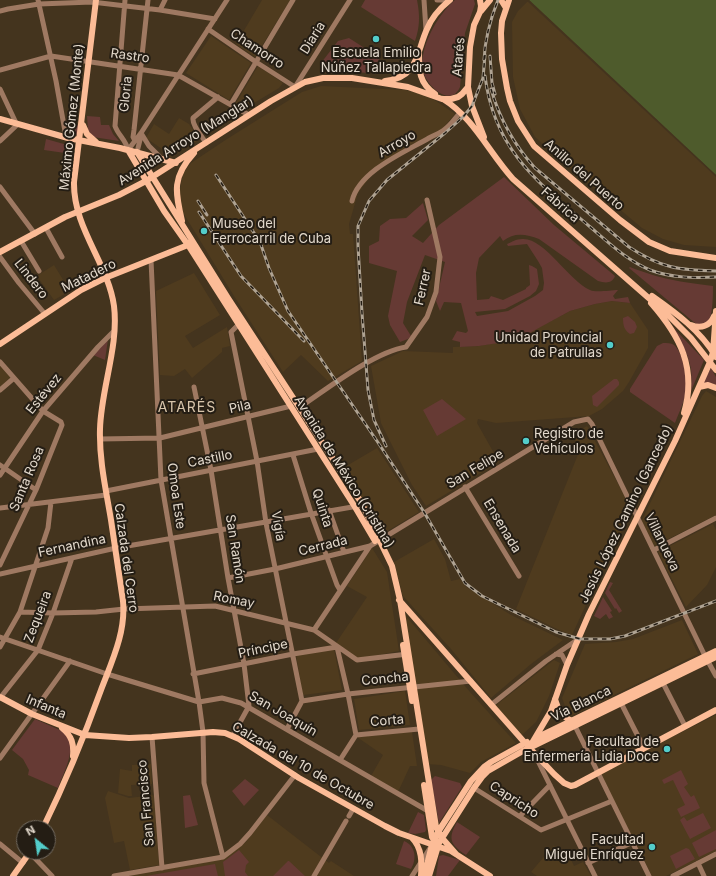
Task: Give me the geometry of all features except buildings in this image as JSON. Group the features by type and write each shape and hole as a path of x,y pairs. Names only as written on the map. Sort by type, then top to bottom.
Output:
{"main road":[{"path":"380,81 394,79 404,74 411,68 419,53 426,30 437,12 450,0"},
{"name":"Atarés","path":"442,99 458,98 468,87 471,40 474,25 480,12 480,0"},
{"path":"480,12 490,0"},
{"path":"501,0 506,8"},
{"name":"Anillo del Puerto","path":"509,0 502,21 502,59 510,101 518,122 534,146 616,217 649,242 670,251 716,258"},
{"name":"Máximo Gómez (Monte)","path":"96,1 74,182 74,195 78,212 106,278"},
{"path":"419,53 420,73 422,79 431,91 442,99"},
{"path":"295,87 314,80 334,77 380,81 416,88 442,99"},
{"name":"Avenida Arroyo (Manglar)","path":"0,252 78,212 119,195 146,181 248,115 295,87"},
{"name":"Fábrica","path":"468,87 472,106 486,142"},
{"name":"Fábrica","path":"442,99 460,113 486,142 501,165 513,179 628,278 680,326 716,370"},
{"path":"0,119 17,125 138,152 176,163"},
{"path":"82,121 87,134 96,142"},
{"path":"184,226 177,194 178,180 183,167 204,144"},
{"name":"Avenida de México (Cristina)","path":"128,150 164,212 188,245 378,542 394,572 400,600 406,654"},
{"path":"138,152 184,226"},
{"name":"Avenida de México (Cristina)","path":"184,226 228,298 362,504 389,568 396,593 412,687 428,810 437,834"},
{"path":"188,245 190,237"},
{"name":"Matadero","path":"0,344 81,290 106,278 188,245"},
{"name":"Calzada del Cerro","path":"47,820 85,735 120,637 124,609 116,548 106,493 100,439 101,405 111,352 114,306 106,278"},
{"path":"628,278 655,308 671,330 680,344 688,364 688,398 677,436"},
{"name":"Fábrica","path":"628,278 668,306 686,322 705,341 714,355"},
{"path":"686,322 697,327 708,325 712,322 716,310"},
{"name":"Jesús López Camino (Gancedo)","path":"544,723 551,711 567,665 593,605 677,436 714,355 716,310"},
{"path":"699,387 708,385 716,388"},
{"path":"396,593 400,600 491,705 532,751 567,785 575,785 716,710"},
{"name":"Vía Blanca","path":"429,876 437,834 471,781 484,767 500,756 535,738 621,703 663,683 706,659 716,650"},
{"name":"Vía Blanca","path":"437,834 488,771 504,761 532,751 574,723 706,659 716,657"},
{"name":"Infanta","path":"0,698 32,714 85,735"},
{"path":"555,699 562,714 566,719 574,723"},
{"path":"53,723 67,732 72,740 74,748 70,769"},
{"path":"525,743 544,723"},
{"path":"532,751 535,738 544,723"},
{"name":"Avenida de México (Cristina)","path":"418,729 436,827 437,834 435,844"},
{"name":"Calzada del 10 de Octubre","path":"85,735 129,738 220,732 233,736 353,809 393,830 435,844 456,854 490,876"},
{"path":"411,837 418,838 430,834 437,834"},
{"name":"Calzada del 10 de Octubre","path":"437,834 456,854"},
{"path":"411,837 418,847 423,876"},
{"name":"Vía Blanca","path":"423,876 435,844"},
{"path":"13,876 23,862"}],"street":[{"name":"Gloria","path":"134,139 148,0"},
{"path":"160,10 165,0"},
{"path":"138,152 142,133 227,0"},
{"path":"231,104 293,0"},
{"name":"Diaria","path":"295,87 350,0"},
{"path":"424,0 426,30"},
{"path":"438,0 446,0"},
{"path":"0,11 39,2 125,2 146,8 215,19"},
{"path":"39,2 66,137"},
{"path":"125,2 115,126 124,139 128,150"},
{"name":"Chamorro","path":"208,29 295,87"},
{"name":"Rastro","path":"0,70 51,56 178,75 248,115"},
{"path":"0,89 17,125 0,141"},
{"path":"204,144 193,122 193,118 218,97"},
{"name":"Arroyo","path":"352,201 358,188 374,172 445,129 460,113"},
{"path":"124,139 129,141 142,133"},
{"path":"142,133 149,146 162,159"},
{"path":"128,150 134,139"},
{"path":"0,188 35,234"},
{"name":"Ferrer","path":"300,407 351,373 395,349 406,348 428,317 436,292 440,257 427,200"},
{"path":"46,228 62,257"},
{"path":"21,241 39,272"},
{"name":"Lindero","path":"0,257 45,314"},
{"name":"Omoa Este","path":"151,260 161,480 199,702 203,732 204,783 223,857"},
{"name":"Vigía","path":"238,325 231,332 257,461 266,523 302,701"},
{"name":"Estévez","path":"0,475 2,467 43,411 98,347 113,332"},
{"path":"0,362 43,411"},
{"path":"0,390 14,378"},
{"name":"San Ramón","path":"194,387 244,664 249,706"},
{"name":"Pila","path":"100,439 160,438 290,406"},
{"name":"Santa Rosa","path":"0,565 36,490 62,423 43,411"},
{"name":"San Felipe","path":"378,542 465,487 574,422 588,419"},
{"name":"Villanueva","path":"588,419 591,421 706,659 716,676"},
{"name":"Castillo","path":"0,508 52,502 106,493 161,480 318,449"},
{"name":"Quinta","path":"293,454 312,513 340,590"},
{"path":"2,467 36,490"},
{"name":"Ensenada","path":"465,487 519,576"},
{"path":"0,646 2,638 20,612 37,565 48,528 52,502"},
{"name":"Fernandina","path":"0,574 116,548 266,523 312,513 355,507 362,504"},
{"path":"329,510 344,552"},
{"path":"654,550 716,518"},
{"name":"Cerrada","path":"228,578 275,569 370,546 378,542"},
{"path":"314,630 370,546"},
{"path":"0,550 6,553"},
{"name":"Zequeira","path":"0,698 38,650 53,613 72,558"},
{"name":"Romay","path":"20,612 96,612 182,606 215,606 314,630 357,660 406,654"},
{"name":"San Joaquín","path":"2,638 107,674 199,702 222,698 235,700 249,706 428,810"},
{"path":"491,705 556,654 577,640"},
{"path":"337,647 356,735 340,760"},
{"name":"Príncipe","path":"193,674 293,654 337,647"},
{"path":"556,654 562,655 567,665"},
{"path":"0,758 70,661"},
{"name":"Concha","path":"302,701 348,694 471,681"},
{"path":"663,683 686,726"},
{"path":"287,729 302,701"},
{"path":"621,703 644,748"},
{"path":"233,736 249,706"},
{"path":"574,723 649,876"},
{"name":"Corta","path":"356,735 418,729"},
{"name":"San Francisco","path":"152,737 162,868"},
{"path":"532,751 595,876"},
{"path":"114,876 223,857 240,844 250,833 295,775"},
{"path":"520,816 550,785"},
{"name":"Capricho","path":"474,788 541,830 567,820"},
{"path":"567,820 612,801"},
{"path":"314,876 353,809"},
{"path":"588,863 633,842"},
{"path":"0,844 23,862"},
{"path":"412,876 435,844"},
{"path":"673,876 716,854"},
{"path":"37,860 52,876"},
{"path":"698,864 704,876"}],"shaded area":[{"path":"262,0 290,0 255,57 236,44"},
{"path":"365,0 417,0 419,21 415,41 361,7"},
{"path":"455,0 474,0 475,4 465,33 460,87 456,93 451,96 440,93 434,89 425,77 422,62 426,43 431,32 442,14"},
{"path":"529,0 716,175 716,247 684,245 663,239 642,228 535,137 520,109 513,77 512,22 518,11"},
{"path":"529,0 716,0 716,175"},
{"path":"211,36 251,63 229,100 186,73"},
{"path":"349,38 380,58 370,73 323,70 321,63 338,41"},
{"path":"258,66 283,83 279,88 244,109 236,103"},
{"path":"321,86 405,90 422,94 436,101 455,114 442,129 373,173 358,193 349,224 350,234 353,234 362,361 328,381 301,355 283,372 182,211 179,195 183,173 191,163 302,92"},
{"path":"87,116 100,117 101,125 109,125 113,134 119,141 93,137 88,130"},
{"path":"179,118 189,124 200,139 171,157 146,138 154,124 169,134"},
{"path":"66,124 80,125 79,132 75,136 68,135"},
{"path":"46,139 71,146 72,154 44,150"},
{"path":"504,177 554,225 615,276 610,282 598,281 539,239 529,236 516,235 503,241 500,236 479,258 476,273 477,300 489,299 491,296 503,300 526,289 530,285 529,265 537,269 539,284 536,291 530,296 505,309 475,312 477,316 508,311 543,290 544,283 542,268 527,244 508,246 507,244 520,239 530,240 539,245 574,278 590,290 618,290 613,296 615,299 628,297 630,303 612,301 595,304 570,311 526,335 511,341 479,346 460,347 460,342 452,340 457,331 466,333 468,331 461,303 444,302 440,311 436,301 445,262 425,255 407,302 403,323 411,336 400,342 390,325 388,316 397,271 369,263 369,246 379,241 380,226 390,219 406,218 423,203 428,220 412,236 423,243 439,225"},
{"path":"54,265 70,291 54,300 37,276"},
{"path":"630,267 671,280 713,286 712,310 710,318 708,321 698,325 629,268"},
{"path":"194,273 220,315 185,336 193,348 227,327 230,346 222,348 222,352 192,378 185,369 174,376 160,375 156,291"},
{"path":"612,301 630,303 648,330 648,348 623,391 602,409 589,416 496,423 478,419 477,423 499,462 426,506 412,485 381,423 371,366 403,351 453,353 453,347 479,346 519,338 570,311"},
{"path":"628,316 635,322 637,327 634,333 630,334 625,329 623,323 623,318"},
{"path":"668,322 704,360 691,391 691,372 688,356"},
{"path":"108,339 105,360 93,355"},
{"path":"663,343 673,344 677,349 682,360 685,373 685,394 675,423 630,392 630,389 657,346"},
{"path":"0,365 11,377 0,387"},
{"path":"711,368 716,377 716,385 711,383 703,383"},
{"path":"614,379 617,379 619,385 597,407 593,405 592,396"},
{"path":"706,391 716,397 716,515 654,546 641,522 702,396"},
{"path":"442,399 466,419 437,436 423,410"},
{"path":"587,426 632,510 572,635 516,609 579,452 573,434"},
{"path":"377,448 419,512 384,533 343,468"},
{"path":"713,524 716,530 716,567 707,585 686,607 658,552"},
{"path":"434,539 445,559 451,581 460,579 466,587 511,615 563,640 531,664 491,698 451,649 403,596 394,562"},
{"path":"372,548 387,572 399,651 357,659 336,643 367,597 347,586"},
{"path":"610,582 613,583 609,590 622,611 619,613 605,593"},
{"path":"603,597 612,611 610,612 613,617 609,619 606,614 600,619 594,616"},
{"path":"405,615 470,692 516,743 481,762 470,773 441,765 427,764"},
{"path":"682,620 698,654 569,717 562,698 585,644 616,642 633,639"},
{"path":"334,649 342,690 303,695 296,655"},
{"path":"554,660 560,663 549,696 536,722 522,735 495,706"},
{"path":"405,691 410,725 359,730 354,699"},
{"path":"716,715 716,851 666,876 652,876 600,773"},
{"path":"35,719 62,731 70,743 67,766 58,788 28,775 29,770 23,759 12,750"},
{"path":"412,732 417,766 410,766 398,792 371,776 383,755 357,737"},
{"path":"151,764 152,784 131,785 132,796 118,793 120,769 132,771 132,765"},
{"path":"681,770 688,784 684,787 691,797 694,795 700,808 681,817 677,809 685,805 673,780 664,784 662,780"},
{"path":"435,776 460,783 462,787 439,823 431,780"},
{"path":"245,779 259,790 244,806 232,791"},
{"path":"108,791 129,798 155,795 159,865 130,870 124,841 114,843 105,798"},
{"path":"190,795 198,825 185,828 183,796"},
{"path":"418,812 424,815 426,830 425,832 415,834 408,833"},
{"path":"703,813 711,828 690,839 680,820 684,817 687,821"},
{"path":"267,815 329,863 331,861 354,876 123,876 223,859 246,842"},
{"path":"457,822 480,837 466,855 454,845 452,841 452,833"},
{"path":"716,830 716,849 699,857 692,843"},
{"path":"404,841 411,846 415,857 411,869 396,864"},
{"path":"554,845 558,857 568,853 574,866 583,862 591,876 537,876 531,872"},
{"path":"686,848 689,849 695,859 676,869 670,856"},
{"path":"239,850 249,862 246,865 245,872 248,876 225,876 223,862"},
{"path":"443,855 460,860 448,876 436,876 439,856"},
{"path":"289,861 305,876 273,876"},
{"path":"215,864 218,876 146,876"}],"pier":[{"path":"529,0 716,175 716,177 527,1"}],"railway":[{"path":"484,60 488,30 498,0"},
{"path":"386,446 374,420 368,390 362,313 358,226 369,201 387,180 445,133 463,117 472,106 483,78 485,55"},
{"path":"490,56 492,83 495,94"},
{"path":"485,76 490,102 498,124 508,144 520,162 535,178 570,210 618,250 641,266 658,273 674,276 716,277"},
{"path":"491,89 508,132 527,159 535,168 629,247 661,264 680,269 716,271"},
{"path":"216,175 260,242 269,268 288,311 424,512 465,583 482,596 556,632 580,639 610,639 625,636 716,601"},
{"path":"198,201 207,215"},
{"path":"199,212 241,276 304,341"}],"place":[{"name":"Escuela Emilio Núñez Tallapiedra","path":"376,39"},
{"name":"Museo del Ferrocarril de Cuba","path":"204,231"},
{"name":"Unidad Provincial de Patrullas","path":"610,345"},
{"name":"Registro de Vehículos","path":"526,441"},
{"name":"Facultad de Enfermería Lidia Doce","path":"667,749"},
{"name":"Facultad Miguel Enríquez","path":"652,847"}],"district":[{"name":"ATARÉS","path":"187,408"}]}
